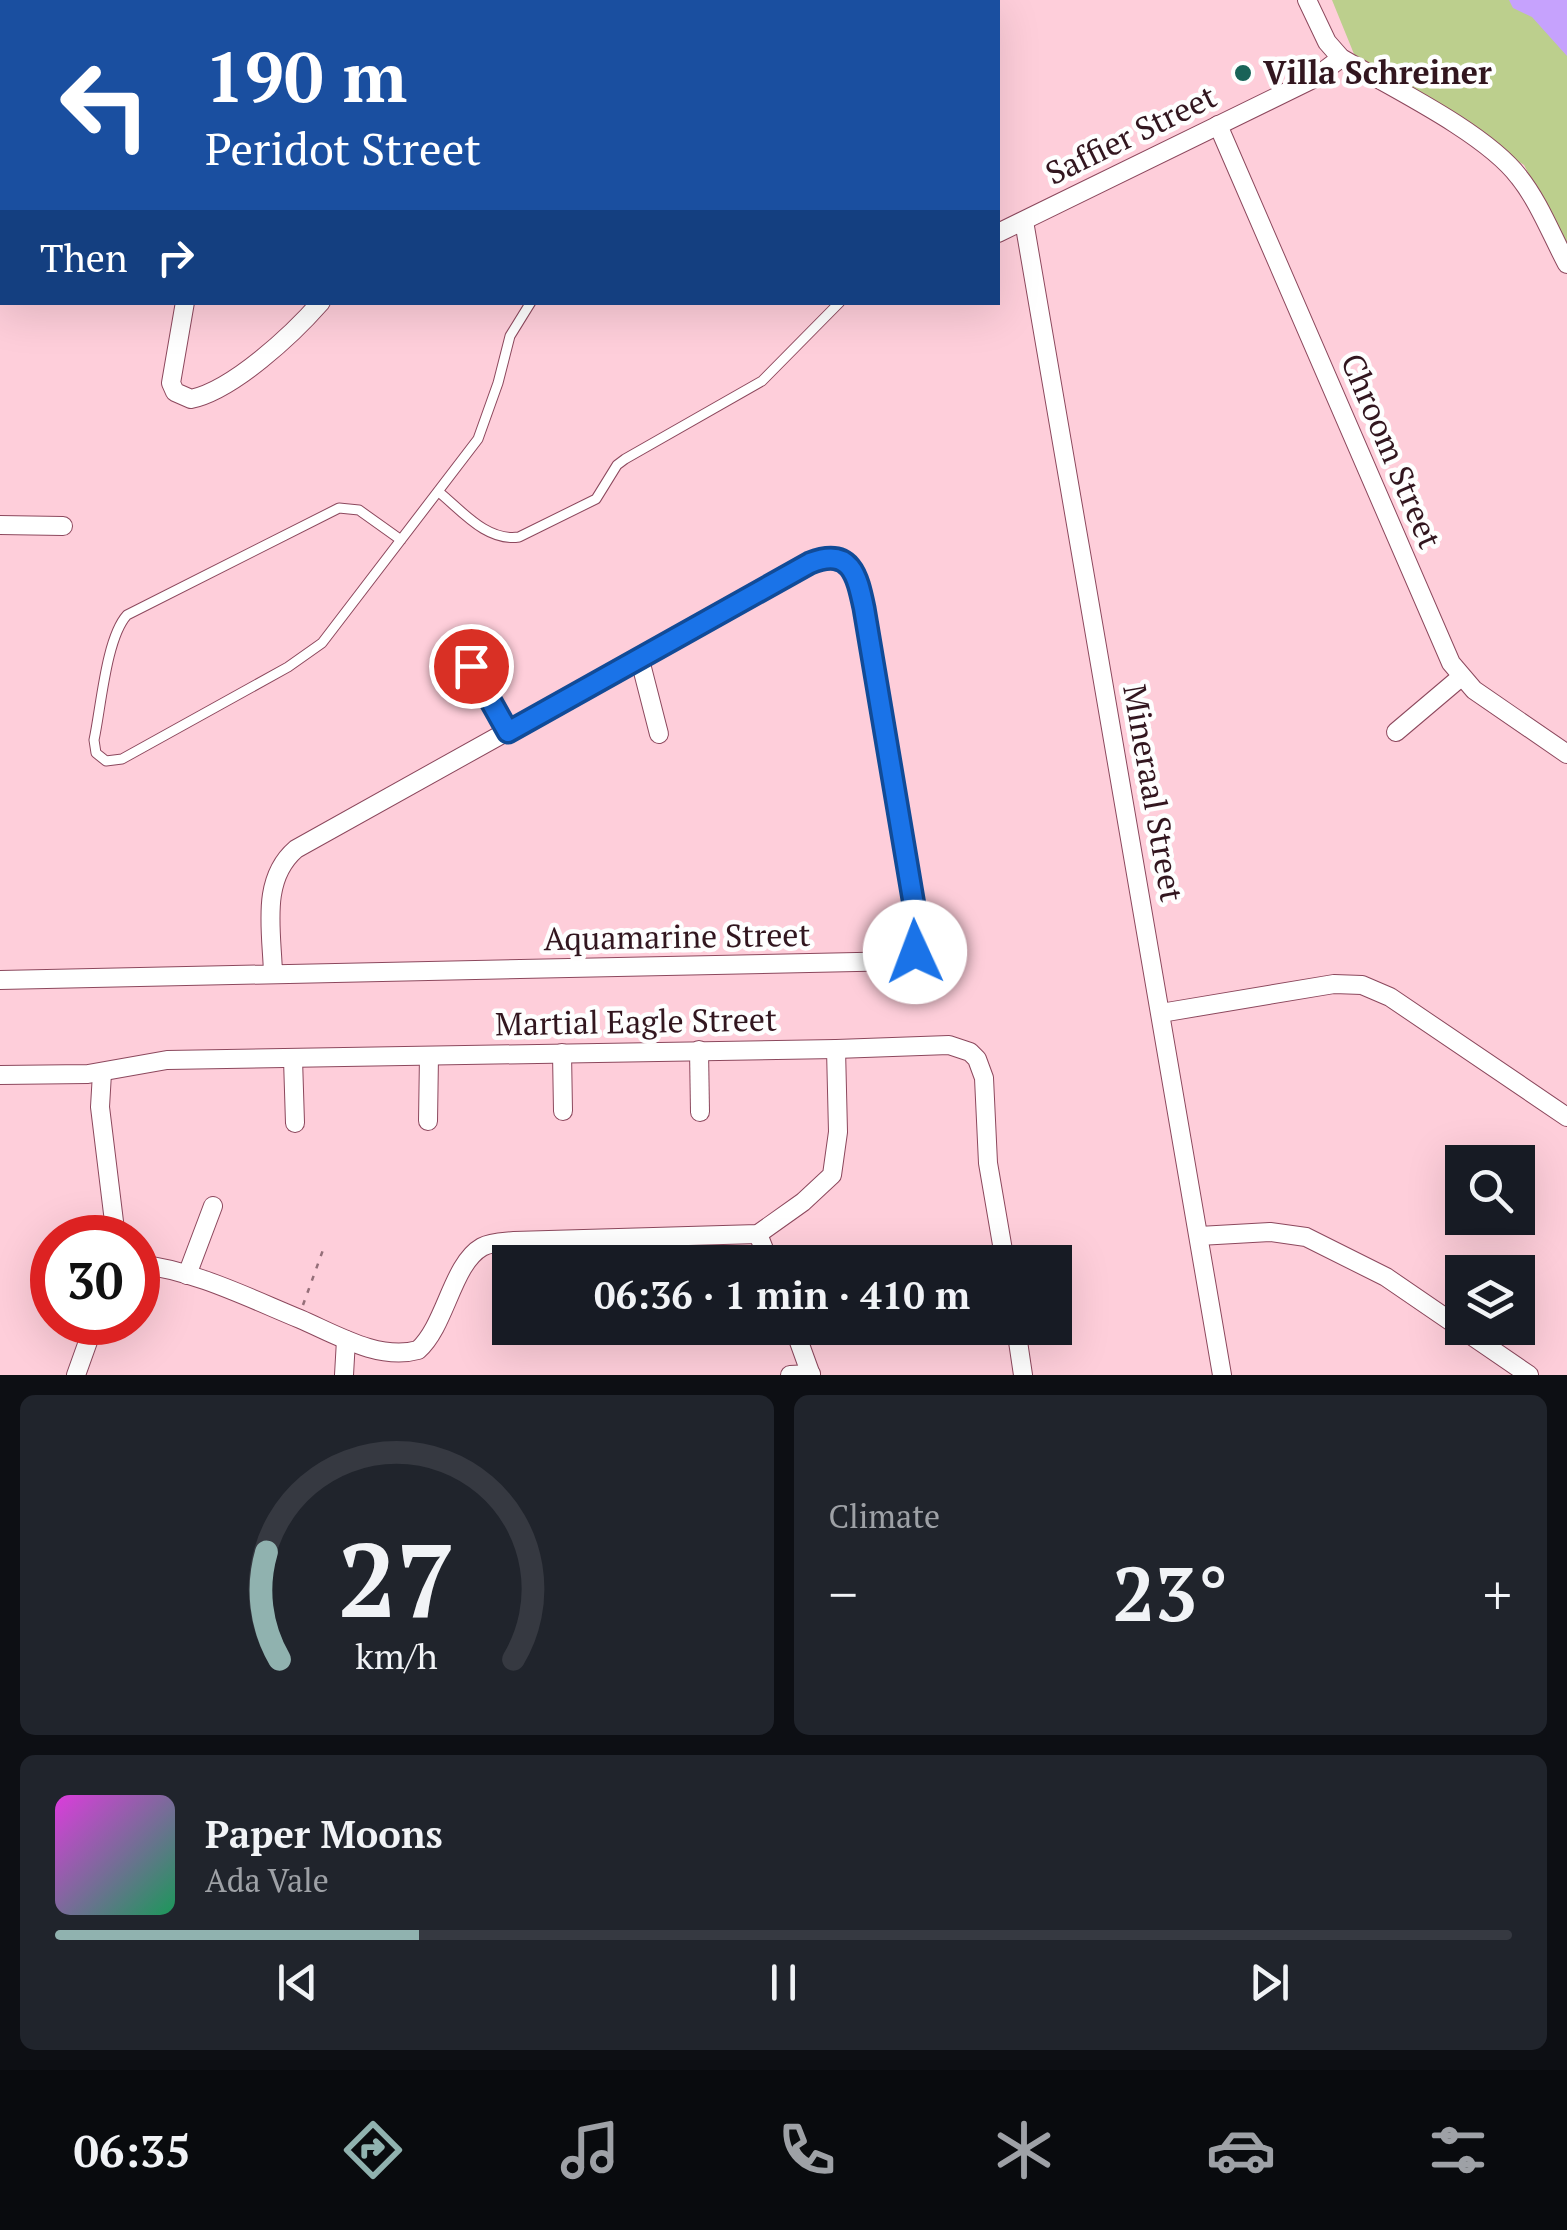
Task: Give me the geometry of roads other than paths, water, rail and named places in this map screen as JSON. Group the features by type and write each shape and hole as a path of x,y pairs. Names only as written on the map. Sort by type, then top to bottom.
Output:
{"street":[{"path":"1307,0 1327,42 1341,58 1498,154 1522,181 1567,264"},
{"name":"Saffier Street","path":"1000,232 1319,76 1341,58"},
{"name":"Chroom Street","path":"1218,125 1443,646 1461,677 1501,710 1567,754"},
{"name":"Mineraal Street","path":"1024,221 1222,1375"},
{"path":"184,305 171,372 175,392 191,400 218,389 295,332 318,305"},
{"path":"0,524 63,526"},
{"name":"Aquamarine Street","path":"0,980 886,964 911,957 918,944 917,923 860,588 843,560 828,557 810,563 640,660"},
{"path":"273,974 274,877 288,856 316,836 640,660 659,734"},
{"path":"471,666 508,732"},
{"path":"1396,732 1461,677"},
{"path":"1161,1013 1334,984 1362,985 1390,997 1567,1116"},
{"name":"Martial Eagle Street","path":"0,1075 95,1074 155,1061 949,1045 970,1052 984,1078 988,1163 1002,1245"},
{"path":"699,1050 700,1112"},
{"path":"160,1268 187,1274 346,1340 398,1354 418,1350 436,1326 465,1267 483,1246 514,1240 758,1234 803,1202 832,1175 838,1132 836,1050"},
{"path":"562,1053 563,1112"},
{"path":"428,1056 428,1121"},
{"path":"293,1058 295,1123"},
{"path":"95,1074 113,1215"},
{"path":"187,1274 212,1206"},
{"path":"1199,1236 1270,1232 1306,1237 1397,1284 1530,1375"},
{"path":"758,1234 762,1245"},
{"path":"344,1375 346,1340"},
{"path":"76,1375 87,1345"},
{"path":"790,1375 811,1374 800,1345"},
{"path":"1019,1345 1023,1375"}],"lane":[{"path":"401,540 359,510 339,508 127,615 117,630 112,649 94,740 96,753 106,760 122,759 308,655 334,629 478,440 510,336 529,305"},
{"path":"440,493 490,533 519,538 596,499 625,459 762,381 837,305"}],"place":[{"name":"Villa Schreiner","path":"1243,73"}]}
